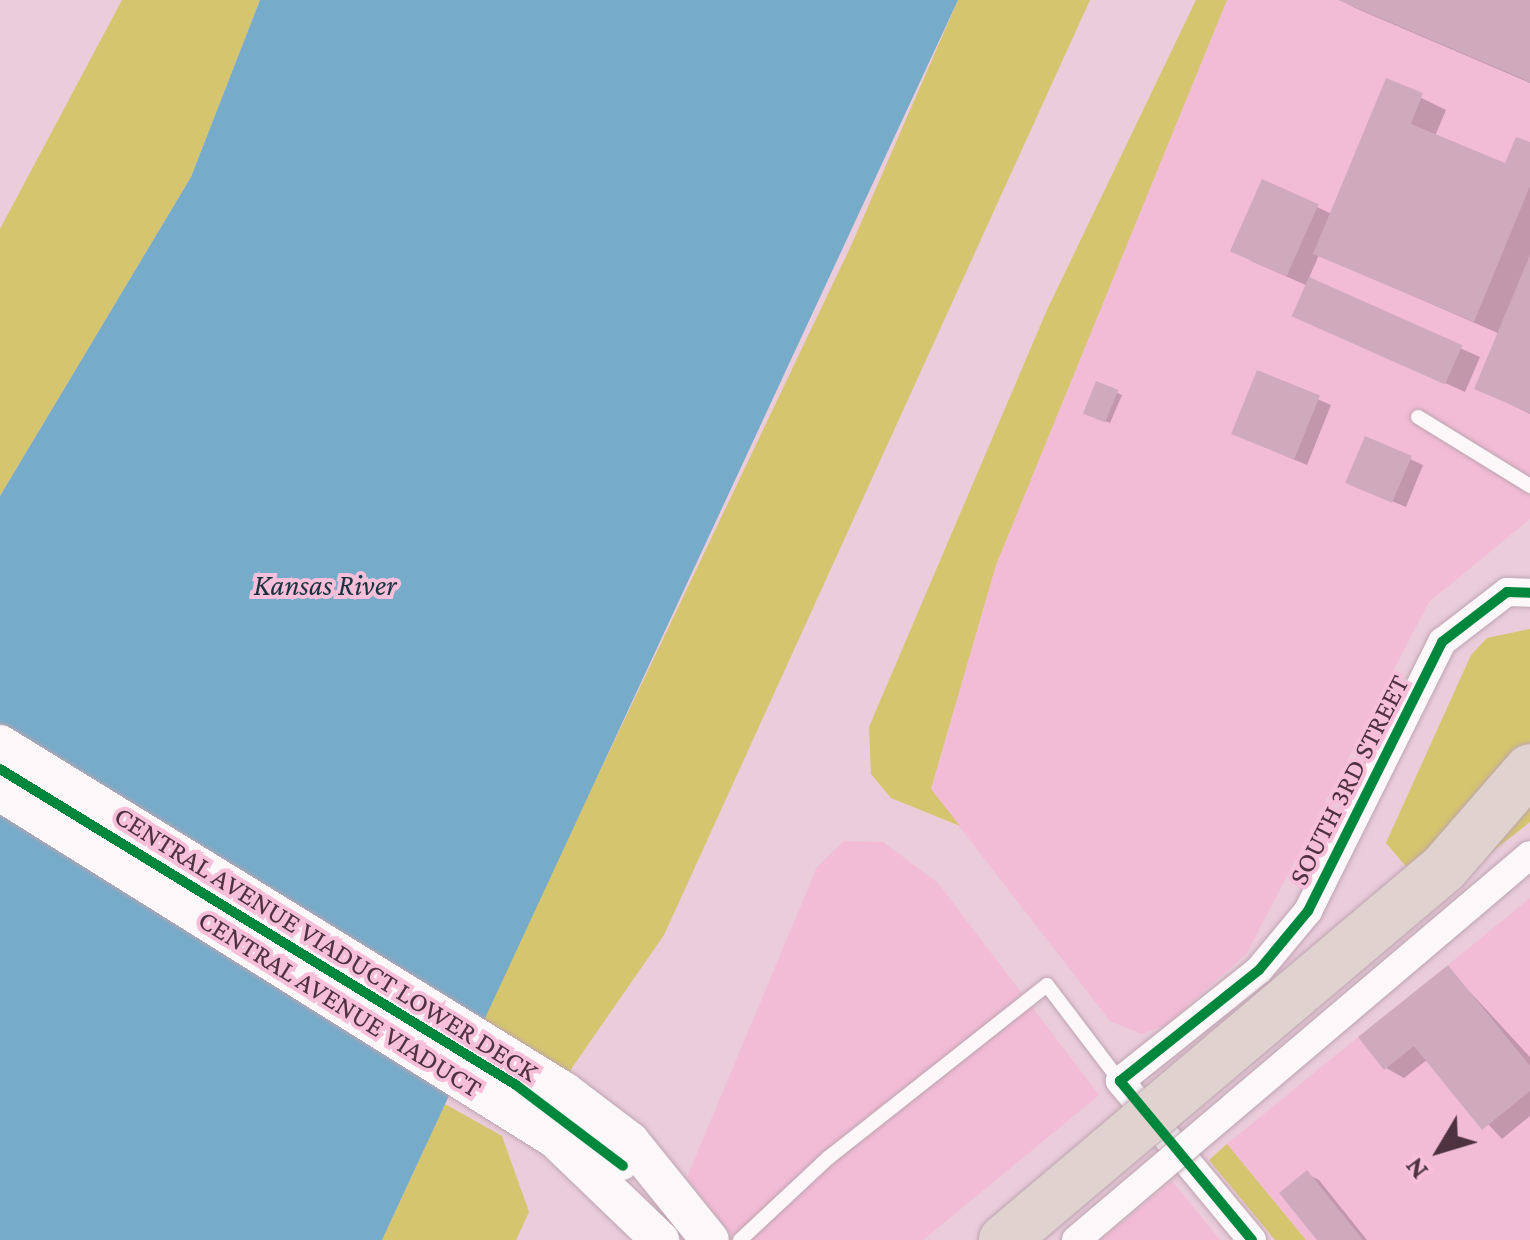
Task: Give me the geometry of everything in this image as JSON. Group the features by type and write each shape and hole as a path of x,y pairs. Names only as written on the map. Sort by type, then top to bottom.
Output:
{"highway":[{"path":"1004,1240 1444,868 1530,769"}],"main road":[{"name":"CENTRAL AVENUE VIADUCT","path":"0,744 564,1091 630,1141 710,1240"},
{"name":"CENTRAL AVENUE VIADUCT","path":"0,792 555,1139 660,1240"}],"street":[{"name":"SOUTH 3RD STREET","path":"1120,1081 1259,970 1308,911 1442,642 1507,592 1530,593"},
{"name":"CENTRAL AVENUE VIADUCT LOWER DECK","path":"0,769 516,1086 623,1166"},
{"path":"1076,1240 1530,855"},
{"path":"1120,1081 1252,1240"}],"lane":[{"path":"1418,417 1530,486"},
{"path":"740,1240 828,1158 1047,986 1120,1081"}],"shaded area":[{"path":"122,0 260,0 191,177 0,496 0,229"},
{"path":"958,0 1090,0 664,935 567,1075 480,1022 850,248"},
{"path":"1196,0 1227,0 996,565 931,789 960,826 891,798 871,774 869,727 1047,310"},
{"path":"1227,0 1530,0 1530,519 1429,602 1247,953 1166,1025 1142,1034 1110,1021 931,790 996,565"},
{"path":"1530,629 1530,822 1433,898 1386,843 1471,655 1487,638"},
{"path":"844,841 883,842 938,883 1099,1095 923,1240 735,1240 687,1177 817,867"},
{"path":"1530,898 1530,1066 1448,965"},
{"path":"1358,1037 1414,1046 1482,1130 1530,1091 1530,1240 1306,1240 1227,1144"},
{"path":"445,1104 502,1136 529,1212 516,1240 382,1240"},
{"path":"1227,1144 1306,1240 1275,1240 1209,1160"},
{"path":"1172,1181 1220,1240 1101,1240"}],"water":[{"name":"Kansas River","path":"260,0 958,0 382,1240 0,1240 0,496 191,177"}],"building":[{"path":"1338,0 1530,0 1530,82"},
{"path":"1386,78 1423,93 1411,124 1505,163 1516,137 1530,142 1530,186 1474,322 1313,254"},
{"path":"1262,179 1319,204 1287,276 1230,251"},
{"path":"1530,255 1530,413 1474,389"},
{"path":"1309,277 1462,345 1445,385 1292,316"},
{"path":"1257,370 1320,395 1294,459 1231,434"},
{"path":"1096,381 1118,390 1105,422 1083,413"},
{"path":"1365,436 1412,456 1392,503 1345,483"},
{"path":"1448,965 1530,1066 1530,1091 1482,1130 1414,1046 1384,1070 1358,1037"},
{"path":"1307,1170 1363,1240 1317,1240 1279,1193"}],"cycle path":[{"path":"1252,1240 1120,1081 1259,970 1308,911 1442,642 1507,592 1530,593"},
{"path":"0,769 516,1085 623,1166"}]}
